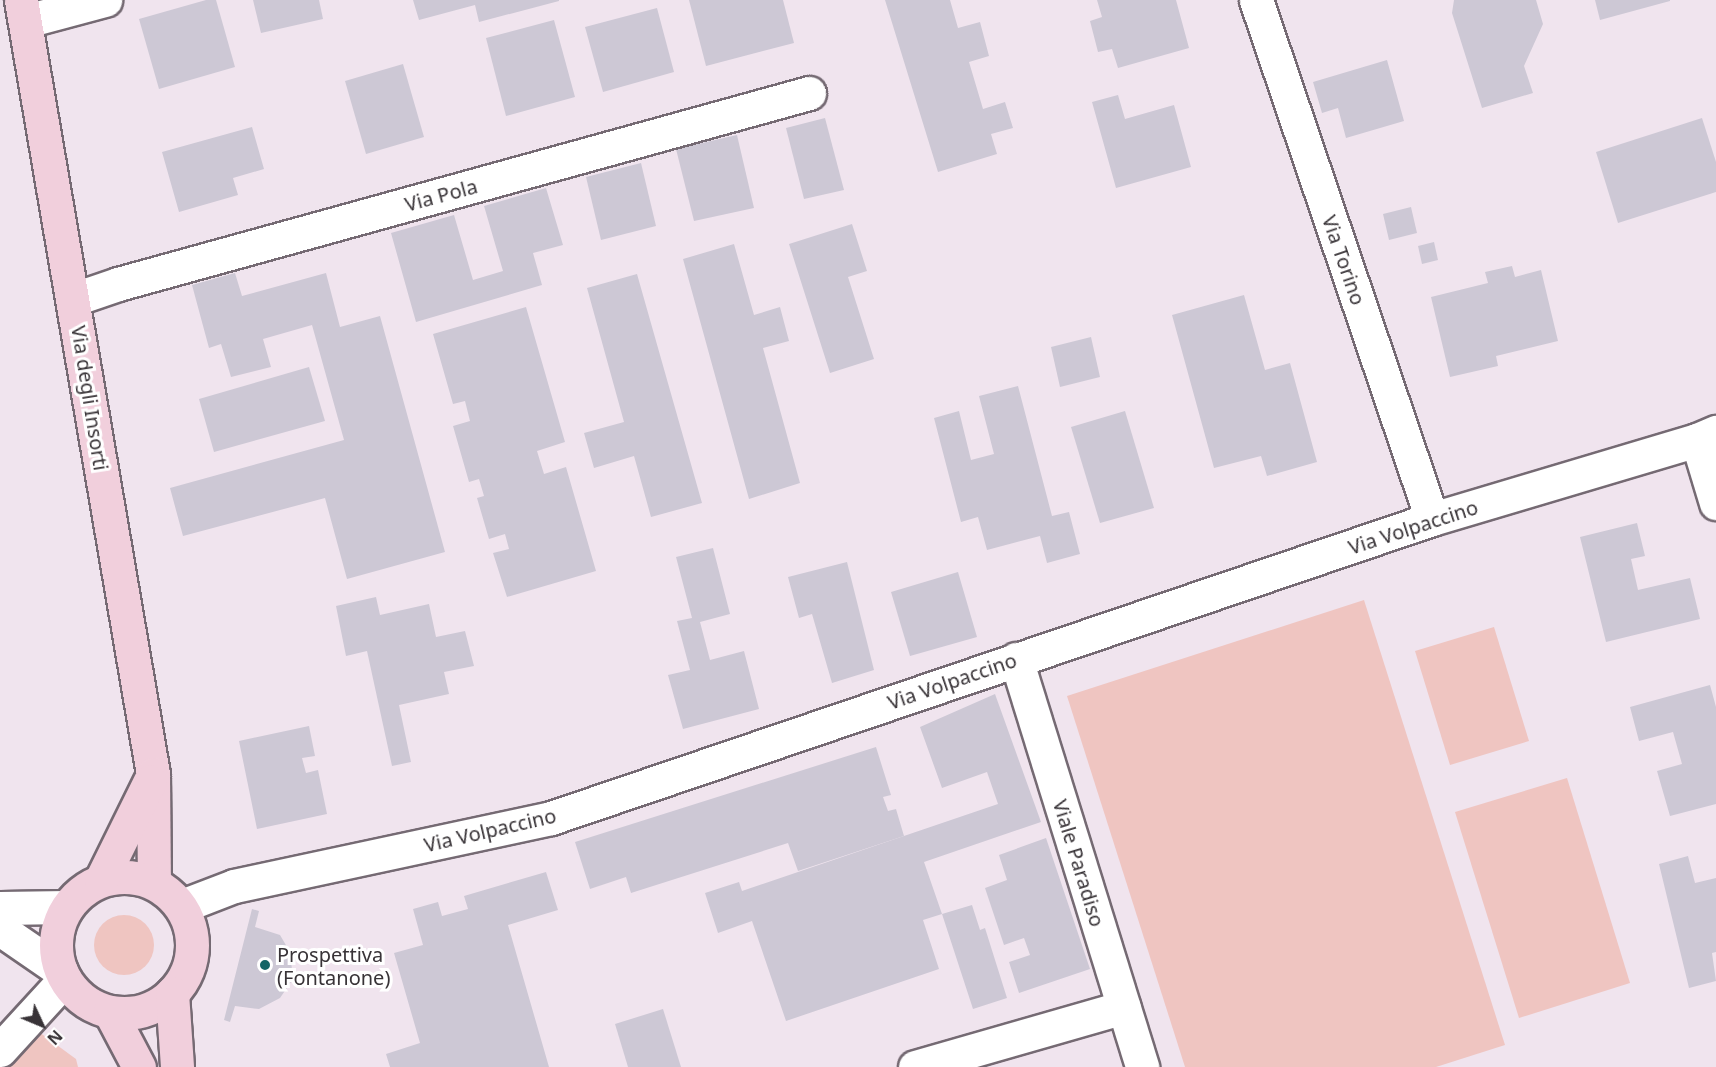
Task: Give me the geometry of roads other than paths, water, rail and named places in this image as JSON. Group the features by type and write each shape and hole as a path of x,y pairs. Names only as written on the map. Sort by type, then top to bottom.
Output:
{"main road":[{"name":"Via degli Insorti","path":"24,10 153,774 154,883"},
{"path":"101,880 153,774"},
{"path":"125,876 154,883 168,891 182,906 190,925 193,946 187,972 172,993 152,1007 128,1013 110,1012 94,1007 75,993 63,975 55,940 67,906 80,892 101,880 125,876"},
{"path":"172,993 177,1067"},
{"path":"110,1012 139,1067"}],"street":[{"name":"Via degli Insorti","path":"24,10 105,0"},
{"name":"Via Torino","path":"1256,0 1432,519"},
{"name":"Via Pola","path":"74,299 118,284 809,93"},
{"name":"Via Volpaccino","path":"182,906 234,886 551,818 1432,519 1707,436"},
{"path":"1707,436 1716,503"},
{"name":"Viale Paradiso","path":"1016,659 1142,1067"},
{"path":"0,908 67,906"},
{"path":"0,929 63,975 0,1050"},
{"path":"915,1067 1124,1007"}],"place":[{"name":"Prospettiva (Fontanone)","path":"265,965"}]}
